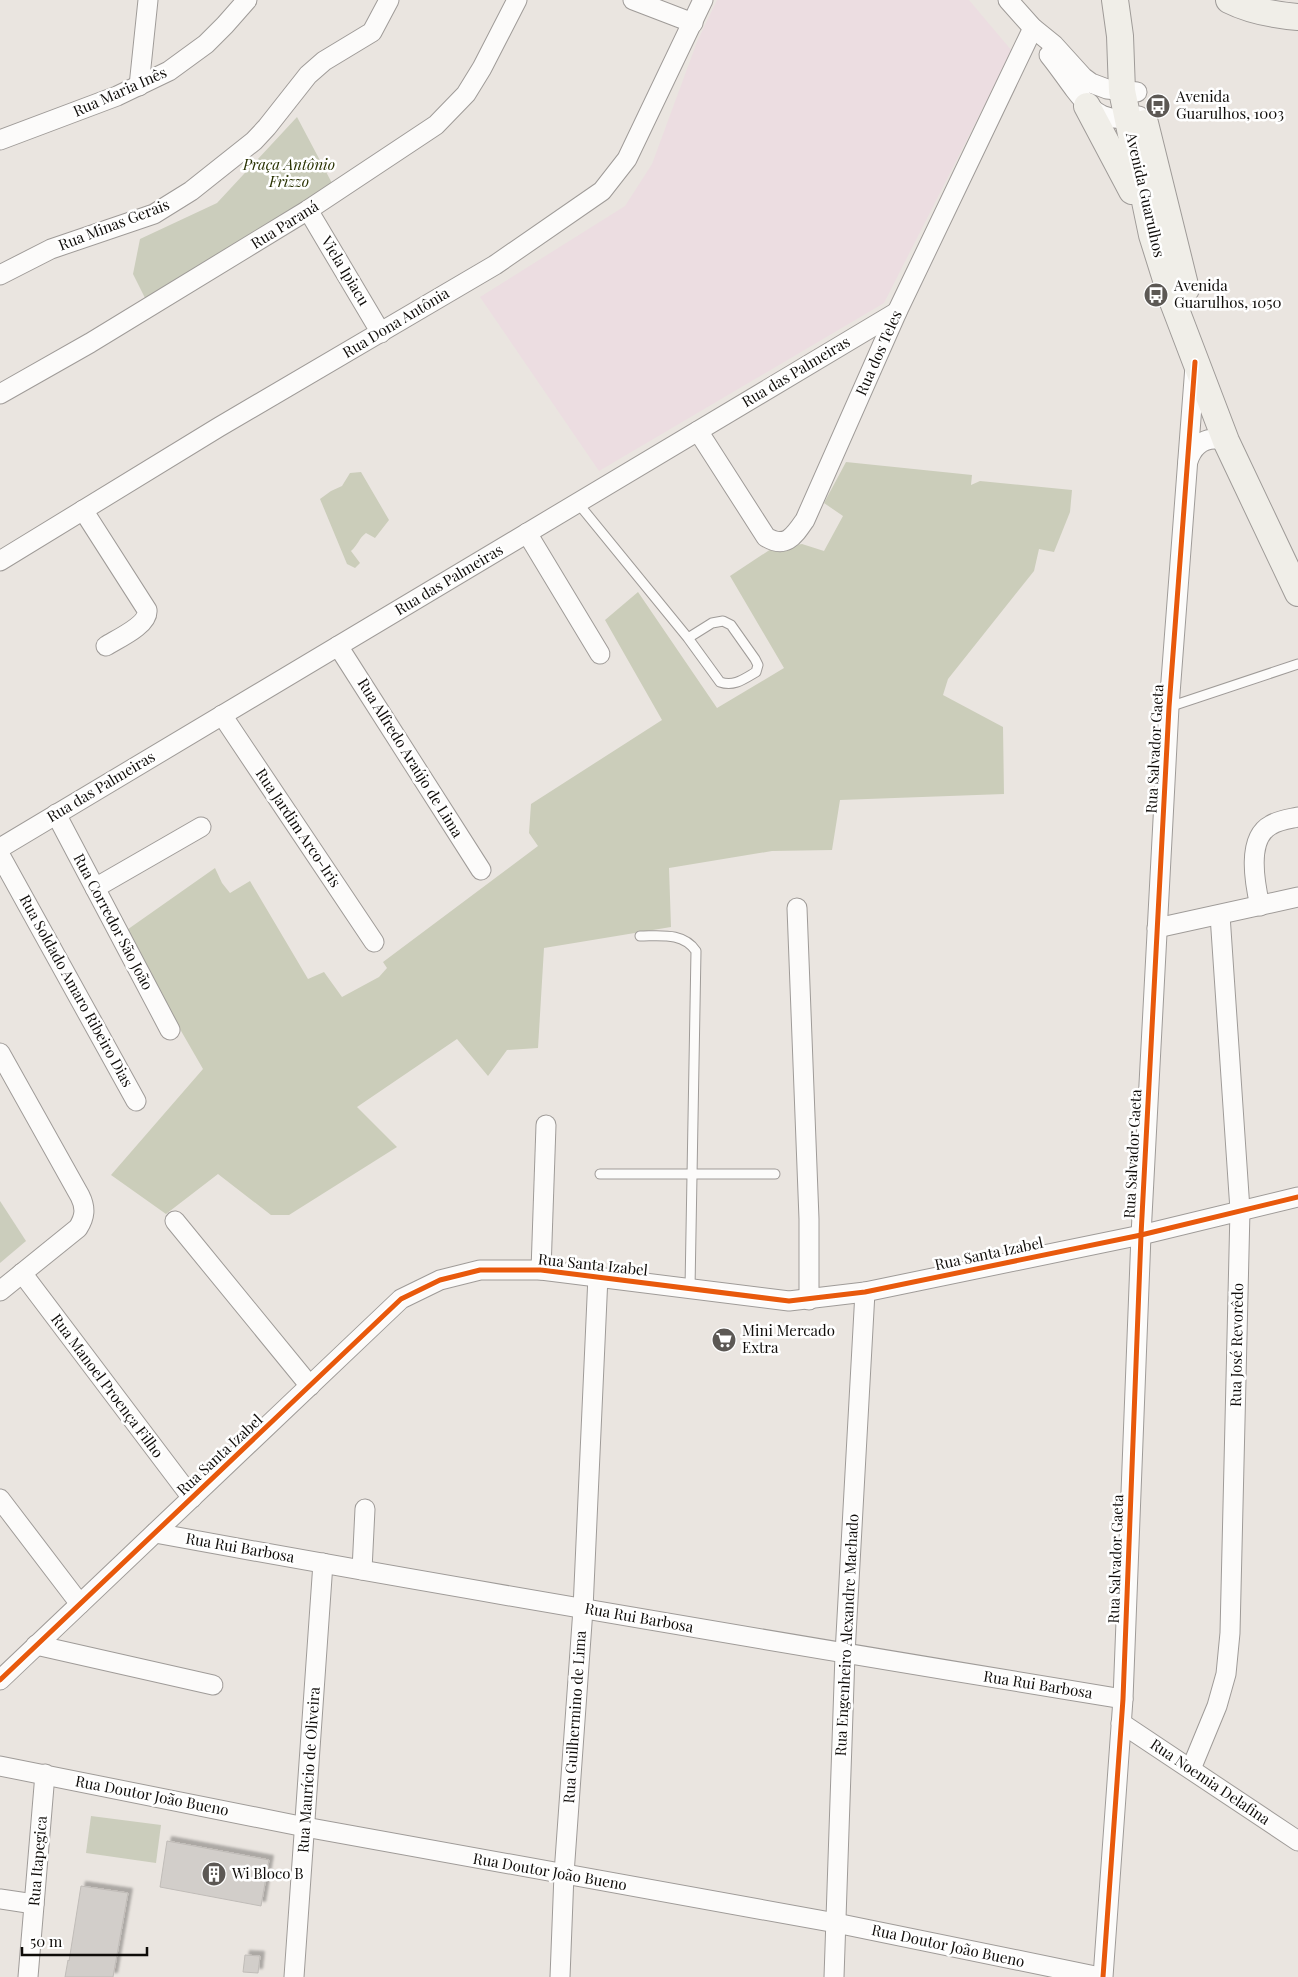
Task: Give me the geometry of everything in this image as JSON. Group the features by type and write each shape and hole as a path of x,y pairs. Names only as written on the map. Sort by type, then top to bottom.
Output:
{"main road":[{"name":"Avenida Guarulhos","path":"1115,0 1152,235 1173,302 1226,441 1298,592"},
{"path":"1229,0 1242,6 1275,15 1298,17"},
{"name":"Avenida Guarulhos","path":"1132,104 1213,406"},
{"path":"1087,106 1122,170 1152,235"}],"street":[{"path":"139,86 148,0"},
{"name":"Rua Maria Inês","path":"0,140 139,86 169,71 206,44 247,0"},
{"name":"Rua Minas Gerais","path":"0,275 51,250 154,214 191,191 254,140 267,127 308,75 324,61 372,32 380,21 389,0"},
{"name":"Rua Paraná","path":"0,394 90,343 308,210 445,117 466,94 482,68 516,0"},
{"path":"633,0 693,22"},
{"name":"Rua Dona Antônia","path":"0,561 219,427 495,264 602,191 627,159 703,0"},
{"path":"1008,0 1033,28 1054,45 1083,77 1132,104"},
{"path":"1033,28 1047,53 1087,106 1104,117 1132,104"},
{"name":"Rua dos Teles","path":"698,431 766,537 774,542 782,543 790,539 805,520 897,312 1033,28"},
{"name":"Viela Ipiacu","path":"308,210 381,332"},
{"name":"Rua das Palmeiras","path":"0,848 897,312"},
{"name":"Rua Salvador Gaeta","path":"1101,1977 1123,1699 1141,1235 1169,707 1195,362"},
{"path":"1188,461 1193,450 1202,442 1214,438 1226,441"},
{"path":"83,510 147,610 146,618 142,622 106,646"},
{"path":"528,533 600,654"},
{"name":"Rua Alfredo Araújo de Lima","path":"338,646 482,870"},
{"name":"Rua Jardim Arco-Iris","path":"222,715 374,942"},
{"name":"Rua Corredor São João","path":"56,814 170,1030"},
{"path":"1260,906 1254,868 1255,850 1261,833 1270,825 1298,818"},
{"path":"95,888 201,827"},
{"name":"Rua Soldado Amaro Ribeiro Dias","path":"0,855 136,1101"},
{"path":"1157,928 1298,897"},
{"path":"797,908 809,1300"},
{"name":"Rua José Revorêdo","path":"1191,1769 1217,1706 1226,1674 1230,1606 1240,1210 1220,915"},
{"path":"0,1053 80,1196 85,1210 78,1228 0,1291"},
{"path":"541,1270 546,1125"},
{"name":"Rua Santa Izabel","path":"0,1680 401,1300 440,1280 480,1270 541,1270 789,1301 809,1300 865,1292 1141,1235 1298,1197"},
{"path":"175,1221 310,1386"},
{"name":"Rua Manoel Proença Filho","path":"22,1273 192,1498"},
{"name":"Rua Guilhermino de Lima","path":"560,1977 564,1874 583,1608 598,1276"},
{"name":"Rua Engenheiro Alexandre Machado","path":"834,1977 845,1654 865,1292"},
{"path":"0,1499 80,1604"},
{"path":"362,1570 365,1509"},
{"name":"Rua Rui Barbosa","path":"155,1533 845,1654 1123,1699"},
{"name":"Rua Maurício de Oliveira","path":"294,1977 323,1563"},
{"path":"36,1645 213,1685"},
{"name":"Rua Noemia Delafina","path":"1121,1724 1298,1841"},
{"name":"Rua Doutor João Bueno","path":"0,1766 305,1827 836,1923 1101,1977"},
{"name":"Rua Itapegica","path":"28,1977 45,1774"},
{"path":"0,1899 34,1904"}],"lane":[{"path":"577,502 688,638 720,682 727,684 736,683 756,672 758,665 756,658 731,625 723,621 712,624 688,638"},
{"path":"1169,707 1298,664"},
{"path":"640,936 681,938 691,944 696,951 690,1288"},
{"path":"600,1174 775,1174"}],"shaded area":[{"path":"717,0 969,0 1012,51 884,303 599,471 480,297 625,206 652,164 697,42"}],"green space":[{"name":"Praça Antônio Frizzo","path":"297,117 333,185 145,298 133,274 140,239 217,203"},
{"path":"846,462 972,475 971,485 980,481 1072,490 1070,512 1054,552 1039,549 1034,571 948,679 943,695 1003,727 1004,794 840,800 832,850 772,851 669,868 671,927 544,948 538,1048 507,1050 488,1076 457,1039 357,1107 397,1147 289,1215 271,1215 218,1174 166,1214 111,1175 203,1069 124,932 215,868 222,883 230,893 250,881 308,979 324,972 342,997 379,977 387,968 383,962 538,846 529,833 531,804 662,720 605,620 638,592 717,708 784,668 730,576 771,549 802,544 824,551 843,516 824,503"},
{"path":"361,472 389,520 375,538 366,533 351,551 360,563 355,568 347,564 320,499 342,486 350,473"},
{"path":"0,1201 26,1241 0,1263"},
{"path":"91,1816 161,1825 156,1863 86,1853"}],"building":[{"name":"Wi Bloco B","path":"167,1841 269,1860 261,1906 160,1887"},
{"path":"81,1886 128,1893 113,1977 65,1977"},
{"path":"245,1955 260,1956 258,1973 243,1972"}],"cycle path":[{"path":"1103,1977 1123,1699 1141,1235 1169,707 1195,362"},
{"path":"0,1680 401,1299 440,1280 480,1270 541,1270 789,1301 865,1292 1141,1235 1298,1197"}],"place":[{"name":"Avenida Guarulhos, 1003","path":"1158,106"},
{"name":"Avenida Guarulhos, 1050","path":"1156,295"},
{"name":"Mini Mercado Extra","path":"724,1340"},
{"name":"Wi Bloco B","path":"214,1874"}]}
